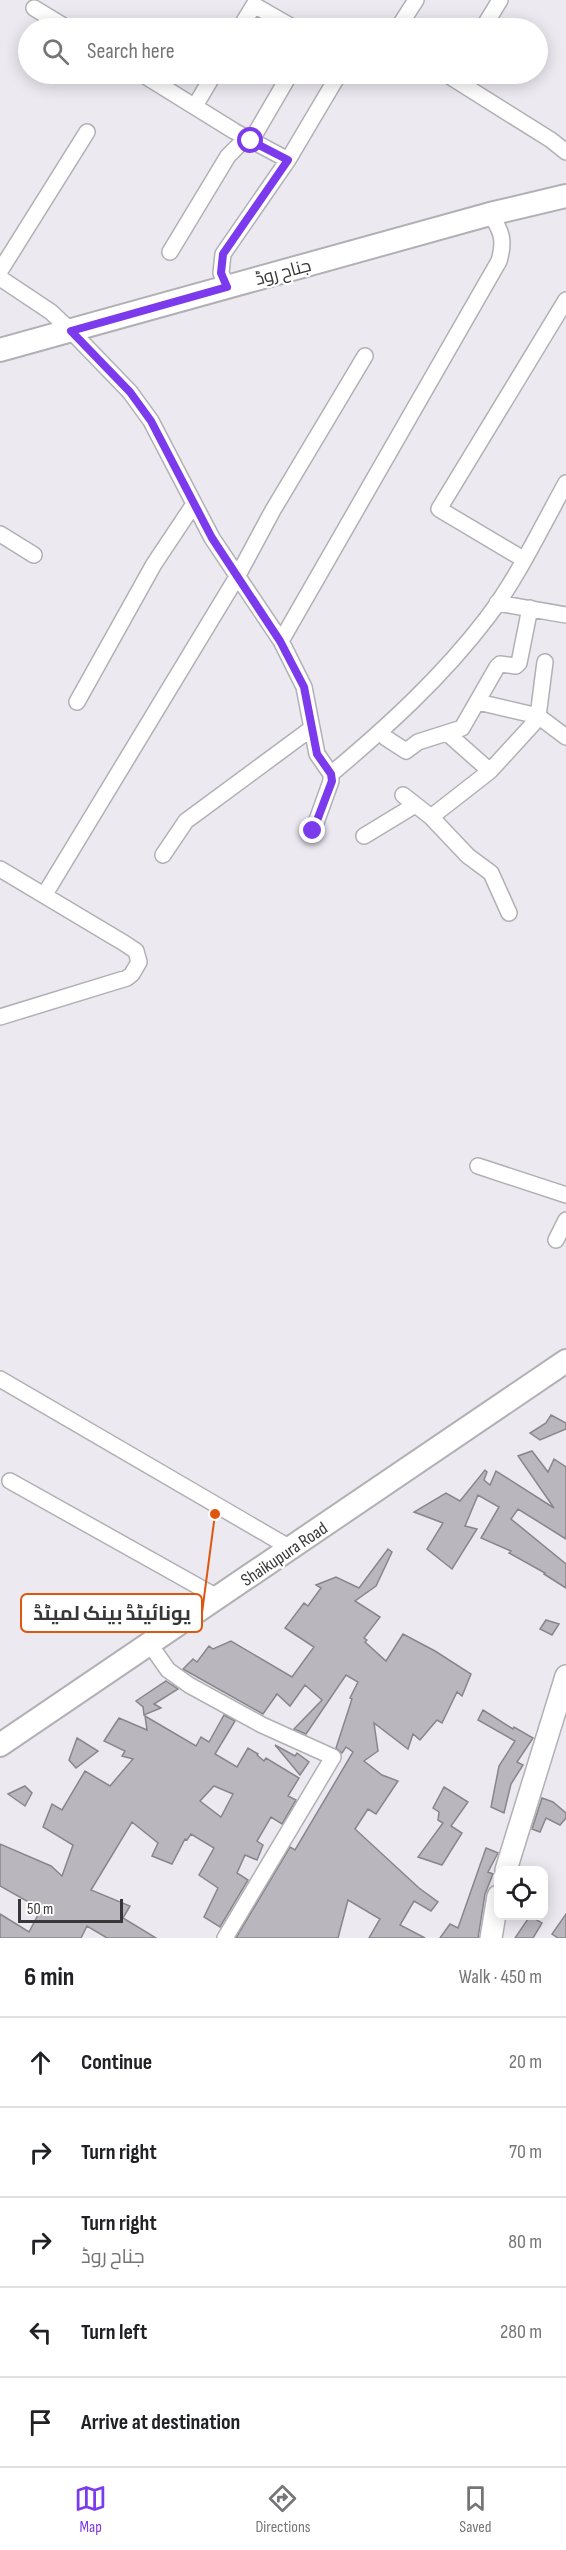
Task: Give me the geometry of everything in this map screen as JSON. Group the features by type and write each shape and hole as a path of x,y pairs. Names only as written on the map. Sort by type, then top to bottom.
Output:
{"main road":[{"name":"جناح روڈ","path":"0,350 490,214 566,196"},
{"name":"Shaikupura Road","path":"0,1745 566,1361"},
{"name":"Shaikupura Road","path":"0,1760 566,1377"}],"street":[{"path":"404,18 416,0"},
{"path":"489,18 500,0"},
{"path":"246,18 254,4 277,18"},
{"path":"34,8 50,18"},
{"path":"159,84 251,141 288,160"},
{"path":"195,106 208,84"},
{"path":"170,252 228,156 241,143 251,141 284,84"},
{"path":"227,287 221,273 223,254 288,160 333,84"},
{"path":"465,84 566,152"},
{"path":"0,271 87,132"},
{"path":"280,641 499,261 504,244 501,229 490,214"},
{"path":"0,278 51,312 130,392 151,421 212,538 280,641 304,687 317,754 331,774 332,781 313,831"},
{"path":"523,559 439,509 566,300"},
{"path":"45,894 237,577 273,510 365,356"},
{"path":"331,774 381,732 463,647 497,603 566,483"},
{"path":"77,702 154,564 194,504"},
{"path":"0,534 34,555"},
{"path":"497,603 566,615"},
{"path":"381,732 386,738 406,750 418,742 462,728 497,667 500,664 516,666 519,663 530,608"},
{"path":"430,817 490,771 526,733 538,716 546,662"},
{"path":"478,702 538,716 566,737"},
{"path":"163,855 186,821 312,728"},
{"path":"447,733 490,771"},
{"path":"403,795 430,817 468,856 491,873 509,913"},
{"path":"364,836 415,805"},
{"path":"0,869 45,894 136,951 139,962 127,978 0,1017"},
{"path":"478,1166 566,1195"},
{"path":"556,1240 566,1221"},
{"path":"0,1379 292,1549"},
{"path":"10,1481 219,1598"},
{"path":"156,1653 168,1670 189,1685 262,1725 333,1757 225,1938"},
{"path":"507,1866 566,1676"},
{"path":"491,1938 494,1920"}],"building":[{"path":"551,1415 566,1423 566,1429 540,1440 530,1433 546,1423"},
{"path":"532,1451 548,1472 554,1459 566,1467 566,1539 518,1509 511,1519 566,1564 566,1588 509,1553 511,1551 481,1538 499,1507 478,1495 465,1526 477,1529 452,1569 427,1549 443,1523 414,1512 446,1493 460,1501 485,1470 487,1472 484,1480 490,1485 496,1471 554,1508 518,1456"},
{"path":"388,1549 392,1552 376,1586 355,1601 380,1617 364,1638 367,1640 365,1642 386,1661 403,1634 471,1674 462,1696 457,1692 442,1723 437,1720 420,1740 413,1734 408,1749 374,1723 378,1751 364,1761 382,1775 398,1781 376,1814 368,1809 355,1829 419,1888 438,1902 431,1911 414,1901 400,1925 425,1938 369,1938 380,1919 348,1900 338,1938 236,1938 290,1847 295,1850 353,1752 346,1747 342,1753 336,1748 352,1699 350,1698 358,1682 346,1675 306,1734 294,1729 322,1700 305,1685 290,1706 277,1694 263,1714 183,1669 193,1659 197,1662 209,1646 213,1649 231,1641 292,1677 314,1647 285,1628 304,1603 308,1606 321,1588 316,1585 336,1577 359,1588"},
{"path":"546,1620 559,1624 552,1635 540,1629"},
{"path":"166,1681 178,1689 154,1704 161,1708 144,1715 143,1707 136,1701"},
{"path":"483,1710 513,1729 514,1727 533,1738 517,1762 523,1765 511,1784 504,1813 491,1807 499,1766 515,1741 478,1720"},
{"path":"224,1715 235,1721 215,1754 237,1767 248,1748 264,1761 266,1758 299,1778 288,1796 296,1800 282,1824 271,1817 257,1841 263,1845 257,1860 245,1855 237,1873 248,1880 220,1927 204,1917 218,1888 199,1875 214,1848 191,1834 187,1840 185,1839 172,1864 152,1856 158,1843 132,1822 91,1890 130,1906 123,1918 156,1938 107,1938 87,1926 81,1938 0,1938 0,1914 29,1932 41,1909 0,1886 0,1844 51,1866 62,1876 73,1845 43,1827 52,1804 62,1810 85,1771 110,1786 133,1759 122,1756 125,1751 104,1741 119,1718 147,1730 145,1716 196,1746 201,1737 209,1742","holes":["214,1786 233,1794 221,1817 200,1801"]},
{"path":"77,1738 98,1751 76,1768 69,1760"},
{"path":"275,1745 295,1756 297,1753 309,1762 300,1775"},
{"path":"25,1786 32,1793 25,1806 8,1794"},
{"path":"444,1787 468,1802 451,1826 462,1833 442,1865 418,1857 443,1823 438,1820 439,1812 433,1808"},
{"path":"542,1798 553,1802 566,1813 566,1818 560,1825 546,1818 540,1832 532,1829"},
{"path":"486,1848 498,1853 488,1872 493,1874 485,1894 478,1938 440,1938 450,1924 458,1928"},
{"path":"566,1914 566,1938 558,1938 552,1934"},
{"path":"527,1920 537,1920 542,1923 533,1938 515,1938"}],"place":[{"name":"یونائیٹڈ بینک لمیٹڈ","path":"215,1514"}],"route":[{"path":"251,141 288,160 223,254 221,273 227,287 71,331 130,392 151,421 174,461 212,538 280,641 304,687 317,754 331,774 332,781 313,831"}]}
